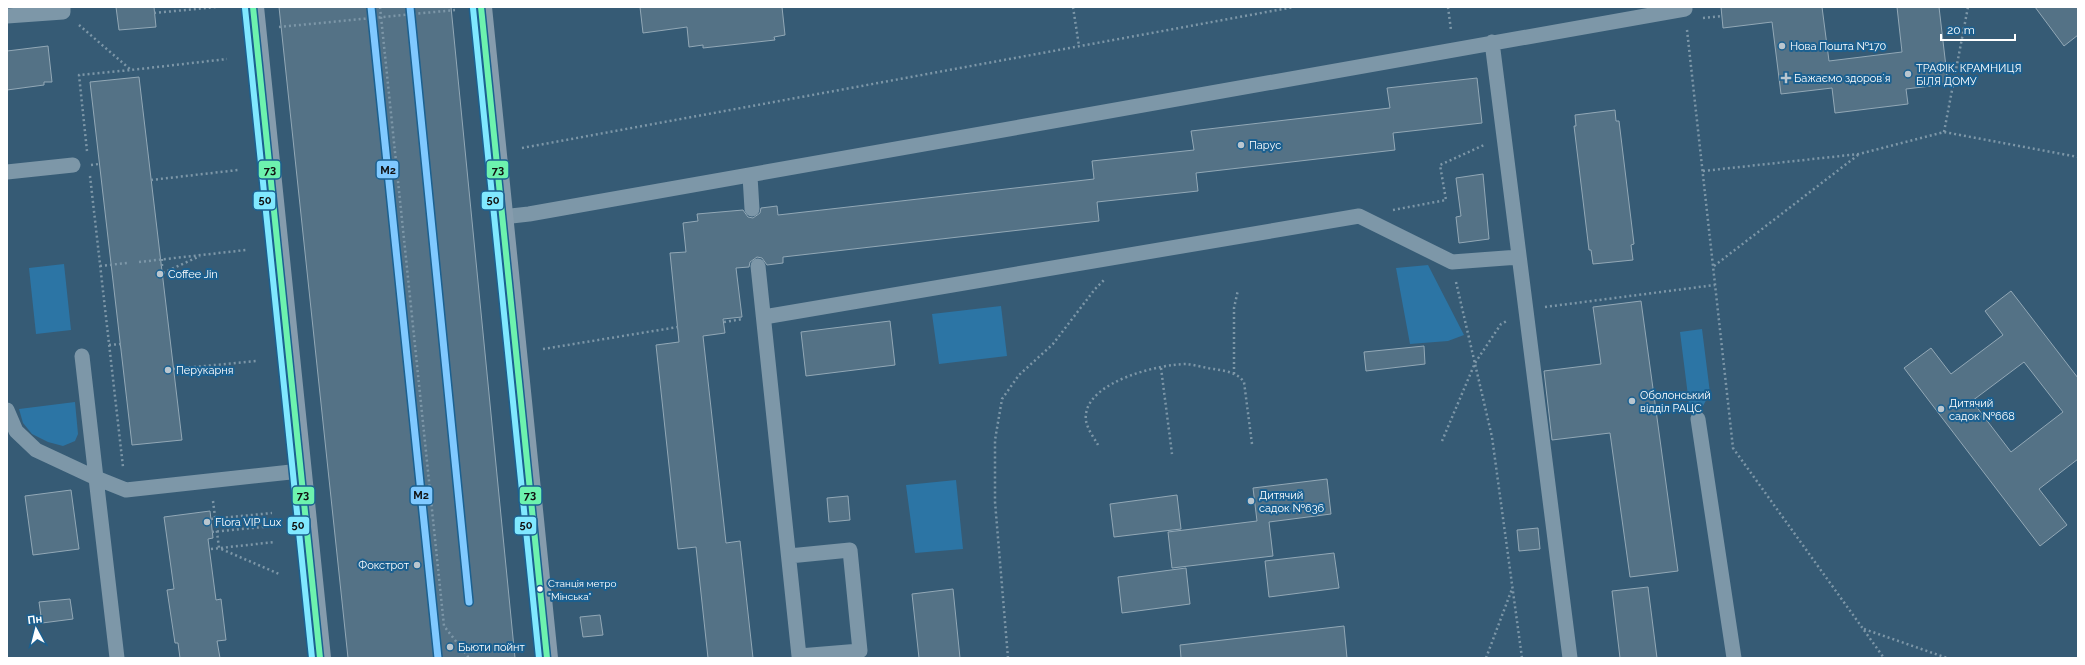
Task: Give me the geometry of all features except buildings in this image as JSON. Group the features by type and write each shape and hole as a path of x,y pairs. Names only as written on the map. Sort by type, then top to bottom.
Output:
{"main road":[{"path":"253,7 320,658"},
{"path":"481,7 547,658"}],"lane":[{"path":"7,16 63,9"},
{"path":"503,217 529,214 750,176 1492,42 1685,9"},
{"path":"1492,42 1570,658"},
{"path":"7,172 73,165"},
{"path":"750,176 752,209"},
{"path":"764,317 1359,216 1452,262 1519,257"},
{"path":"758,266 799,656 860,651 850,550 789,556"},
{"path":"82,356 117,658"},
{"path":"7,410 16,431 36,450 96,478 126,490 300,471"},
{"path":"1698,419 1734,658"}],"path":[{"path":"154,13 216,7"},
{"path":"380,7 444,626 469,658"},
{"path":"1073,7 1079,46"},
{"path":"522,148 1294,7"},
{"path":"1944,132 1968,7"},
{"path":"63,9 131,70"},
{"path":"1685,9 1733,448 1884,658"},
{"path":"281,27 455,10"},
{"path":"126,490 79,75 227,59"},
{"path":"1703,171 1859,154 1944,132 2078,157"},
{"path":"1359,216 1446,200 1440,165 1484,146 1484,138"},
{"path":"1713,267 1859,154"},
{"path":"151,180 238,170"},
{"path":"139,262 246,250"},
{"path":"163,273 203,255"},
{"path":"1008,658 995,502 995,440 1002,399 1019,375 1053,344 1096,289 1130,255"},
{"path":"162,259 162,268"},
{"path":"1452,262 1492,436 1522,658"},
{"path":"100,266 127,263"},
{"path":"1442,441 1475,363 1501,324 1535,308 1715,285"},
{"path":"1234,374 1234,308 1238,290"},
{"path":"543,349 678,327"},
{"path":"109,345 120,344"},
{"path":"174,369 256,361"},
{"path":"1098,445 1087,423 1086,416 1087,408 1095,396 1114,382 1161,368 1187,364 1234,374 1244,382 1252,444"},
{"path":"1161,368 1172,454"},
{"path":"211,519 272,513"},
{"path":"215,519 219,548"},
{"path":"212,532 273,526"},
{"path":"211,549 275,542"},
{"path":"219,548 279,574"},
{"path":"1486,658 1512,588"},
{"path":"1863,629 1947,658"}],"shaded area":[{"path":"64,264 71,330 36,334 29,268"},
{"path":"1428,265 1464,335 1448,341 1410,344 1396,268"},
{"path":"1001,306 1007,356 939,364 932,314"},
{"path":"1702,329 1710,393 1703,406 1689,404 1680,332"},
{"path":"75,402 78,434 75,441 63,446 48,442 32,434 23,423 19,409"},
{"path":"956,480 963,549 915,553 906,485"}],"transit line":[{"name":"73","path":"253,7 320,658"},
{"name":"M2","path":"371,7 438,658"},
{"name":"M2","path":"410,7 469,602"},
{"name":"73","path":"481,7 547,658"},
{"name":"50","path":"245,8 312,658"},
{"name":"50","path":"473,8 539,658"}],"place":[{"name":"Нова Пошта №170","path":"1782,46"},
{"name":"ТРАФІК. КРАМНИЦЯ БІЛЯ ДОМУ","path":"1908,74"},
{"name":"Бажаємо здоровʼя","path":"1786,78"},
{"name":"Парус","path":"1241,145"},
{"name":"Coffee Jin","path":"160,274"},
{"name":"Перукарня","path":"168,370"},
{"name":"Оболонський відділ РАЦС","path":"1632,401"},
{"name":"Дитячий садок №668","path":"1941,409"},
{"name":"Дитячий садок №636","path":"1251,501"},
{"name":"Flora VIP Lux","path":"207,522"},
{"name":"Фокстрот","path":"417,565"},
{"name":"Станція метро \"Мінська\"","path":"540,589"},
{"name":"Бьюти пойнт","path":"450,647"}]}
